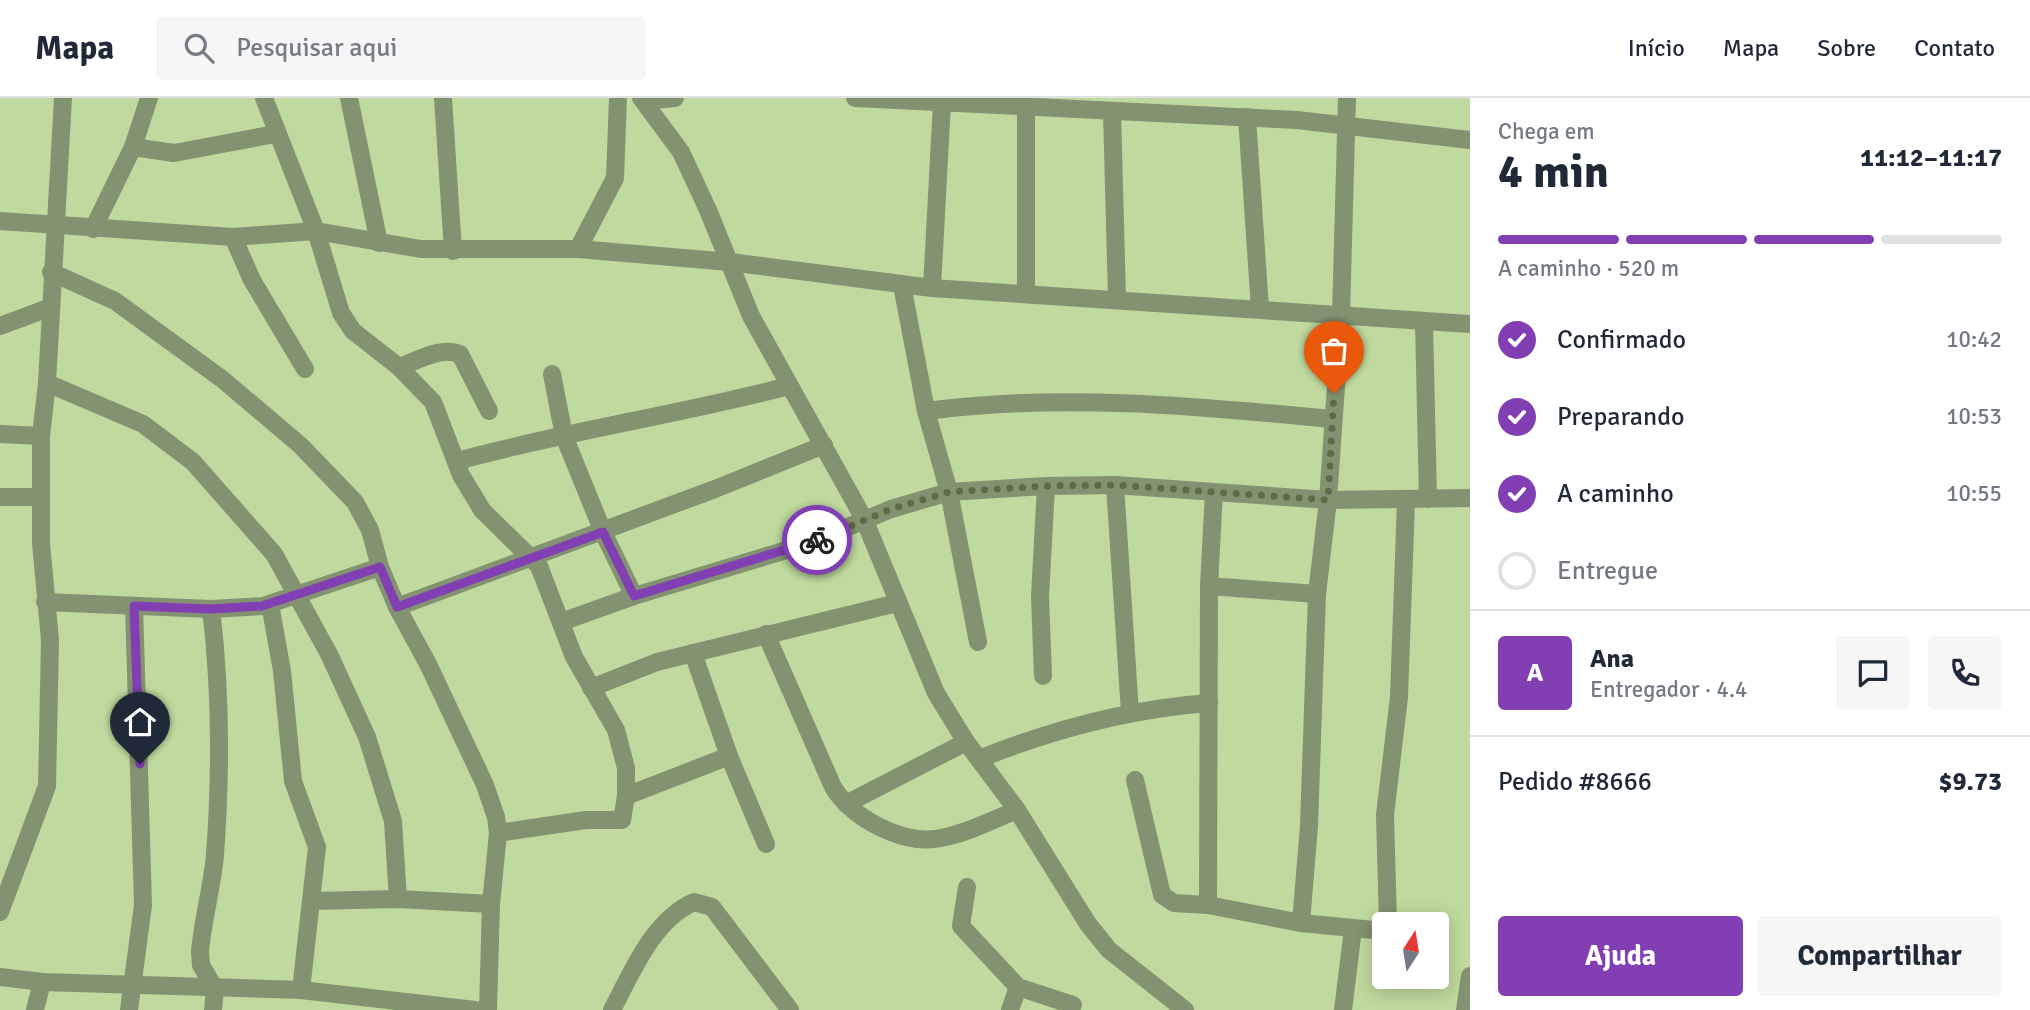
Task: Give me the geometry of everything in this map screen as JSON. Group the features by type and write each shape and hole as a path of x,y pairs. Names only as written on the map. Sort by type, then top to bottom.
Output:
{"street":[{"path":"0,912 47,786 50,640 39,498 63,98"},
{"path":"93,229 132,147 149,98"},
{"path":"264,98 275,134 316,230 341,313 353,331 399,367 433,402 457,461 482,510 539,566 574,657 616,730 626,768 626,796 623,816 618,822 586,820 498,833"},
{"path":"349,98 379,243"},
{"path":"443,98 453,251"},
{"path":"578,250 615,178 618,98"},
{"path":"643,100 675,98"},
{"path":"855,98 942,103 986,102 1026,107 1078,103 1112,111 1247,117 1470,140"},
{"path":"1301,923 1309,813 1317,594 1328,500 1340,315 1348,98"},
{"path":"643,100 681,152 751,316 864,519 936,693 966,742 1017,810 1088,923 1109,950 1185,1010"},
{"path":"932,288 942,103"},
{"path":"1026,107 1026,293"},
{"path":"1112,111 1117,298"},
{"path":"1247,117 1260,309"},
{"path":"132,147 174,153 275,134"},
{"path":"0,221 233,237 316,230 379,243 453,251 578,250 730,262 932,288 1117,298 1424,323 1470,324"},
{"path":"233,237 252,280 305,369"},
{"path":"51,272 114,301 222,379 300,445 355,502 370,530 380,567 397,607 428,664 485,785 498,833 491,904 488,1010"},
{"path":"902,285 926,411 949,492 978,642"},
{"path":"0,326 51,307"},
{"path":"1424,323 1428,499"},
{"path":"399,367 439,352 452,351 460,354 489,411"},
{"path":"552,374 564,436 603,532 634,596"},
{"path":"47,383 143,424 193,462 274,554 299,595 367,737 393,821 398,899"},
{"path":"457,461 524,442 564,436 789,386"},
{"path":"926,411 1001,403 1095,402 1332,419"},
{"path":"0,435 41,436"},
{"path":"397,607 603,532 824,444"},
{"path":"561,622 634,596 810,543 864,519 949,492 1115,485 1328,500 1470,498"},
{"path":"1115,485 1130,713"},
{"path":"1043,676 1040,597 1046,486"},
{"path":"1208,905 1209,586 1214,492"},
{"path":"0,497 39,498"},
{"path":"1388,912 1385,815 1399,697 1406,501"},
{"path":"45,602 211,609 271,604 380,567"},
{"path":"1209,586 1317,594"},
{"path":"591,688 657,662 897,603"},
{"path":"271,604 282,671 293,781 317,847 301,990"},
{"path":"129,1010 144,905 134,606"},
{"path":"211,609 219,679 218,772 215,858 200,951 201,965 215,989 213,1010"},
{"path":"766,634 833,786 846,804 869,821 890,830 937,839 1017,810"},
{"path":"693,653 729,756 766,844"},
{"path":"979,759 1040,735 1130,713 1209,703"},
{"path":"846,804 966,742"},
{"path":"626,796 729,756"},
{"path":"1135,780 1162,895 1174,903 1208,905 1301,923 1372,930"},
{"path":"967,887 961,926 1018,986 1073,1005"},
{"path":"312,901 398,899 491,904"},
{"path":"612,1010 654,937 671,915 694,902 712,907 790,1010"},
{"path":"1343,1010 1353,929"},
{"path":"1465,1010 1470,976"},
{"path":"0,977 42,982 301,990 352,1002 475,1010"},
{"path":"35,1010 42,982"},
{"path":"1010,1010 1018,986"}],"way so far":[{"path":"817,540 891,509 949,492 1115,485 1328,500 1334,393"}],"route":[{"path":"140,764 134,606 211,609 262,606 380,567 397,607 603,532 634,596 817,540"}]}
